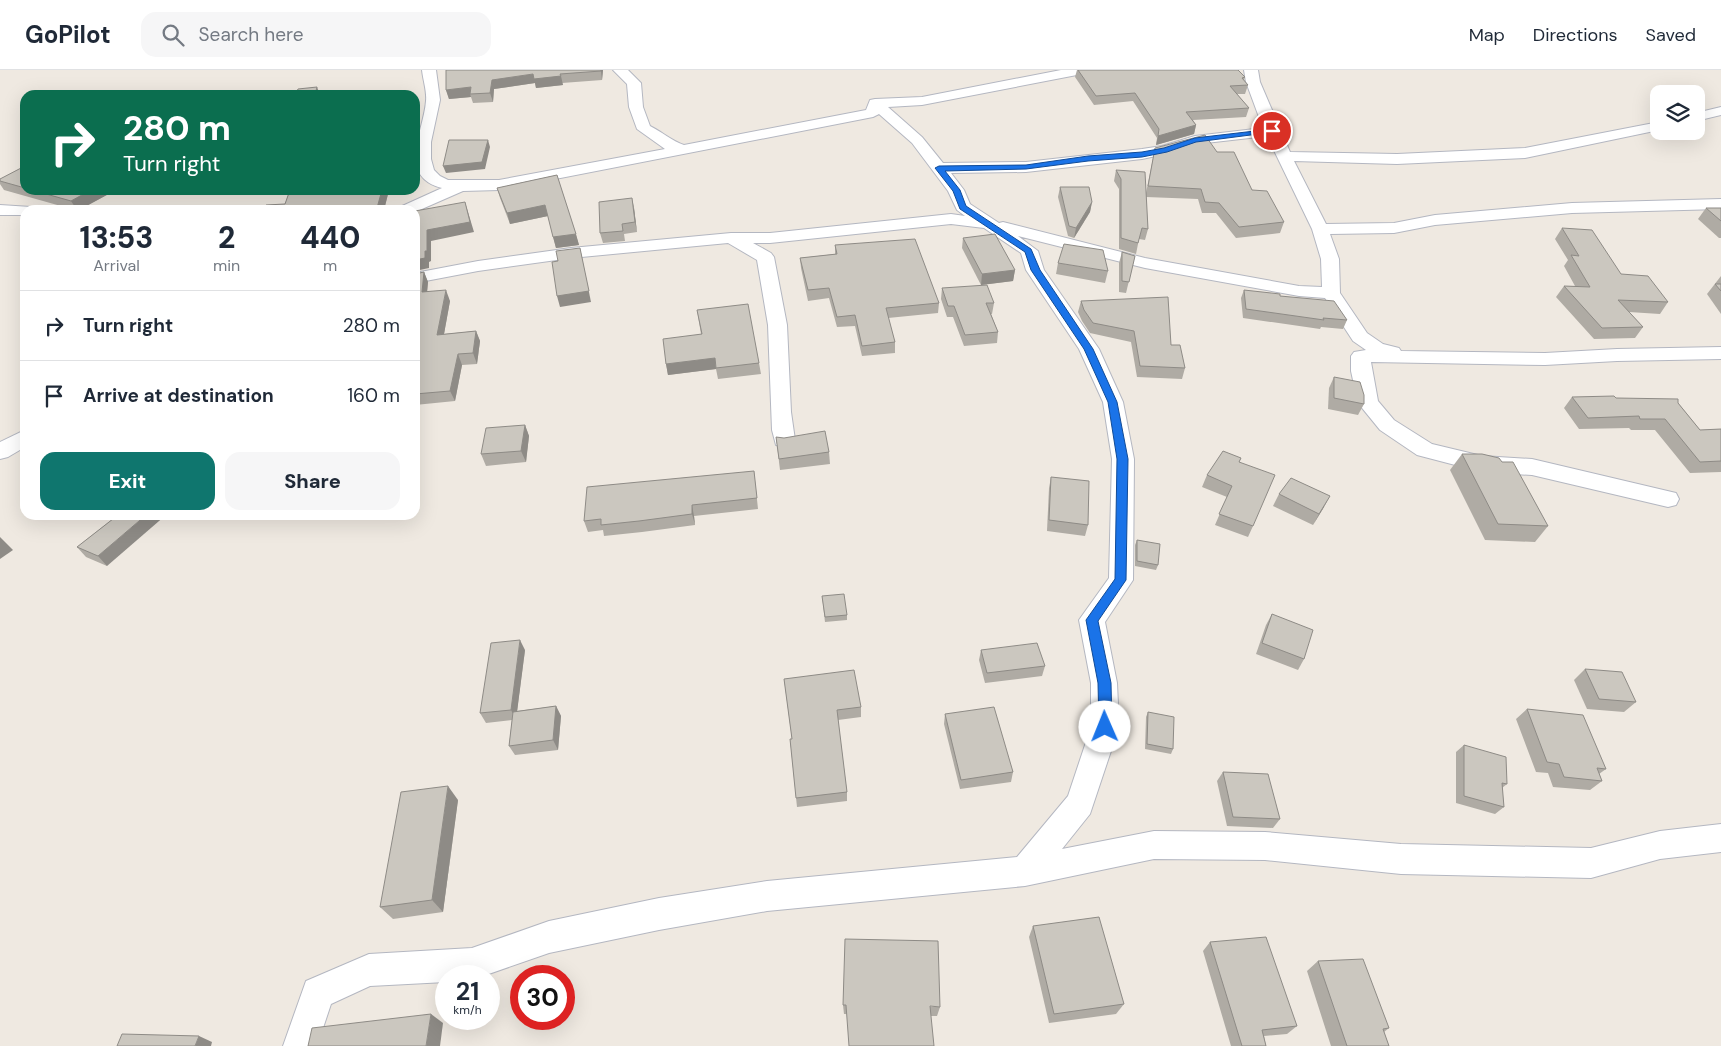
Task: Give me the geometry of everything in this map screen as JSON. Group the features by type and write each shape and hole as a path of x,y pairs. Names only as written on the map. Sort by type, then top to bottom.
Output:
{"street":[{"path":"429,70 433,101 423,149 425,165 433,180 440,184 461,186 499,184 873,113 875,103"},
{"path":"620,70 634,83 636,107 644,129 662,138 669,145 685,150"},
{"path":"875,103 922,102 1082,70"},
{"path":"1251,70 1253,82 1272,131 1320,229 1330,259 1331,292 1360,336 1376,348 1416,358"},
{"path":"875,103 917,140 956,190 963,208 1028,251 1035,270 1089,349 1112,402 1122,459 1121,580 1092,620 1104,683 1105,727 1080,804 1025,871"},
{"path":"1705,115 1721,111"},
{"path":"1284,156 1397,159 1525,153 1650,128"},
{"path":"939,168 1026,167 1142,154 1165,150 1195,140 1272,131"},
{"path":"417,205 461,186"},
{"path":"1320,229 1394,228 1435,220 1564,209 1721,204"},
{"path":"0,210 20,210"},
{"path":"420,277 478,266 571,253 731,238 770,238 950,220 989,224 1145,263 1299,291 1331,292"},
{"path":"731,238 765,257 778,321 780,416 784,440"},
{"path":"1668,499 1532,467 1482,464 1425,450 1387,425 1368,403 1361,371 1361,356 1545,358 1721,353"},
{"path":"0,452 20,440"},
{"path":"300,1046 318,992 369,970 472,964 549,937 659,914 767,896 1025,871 1154,845 1265,846 1401,859 1591,863 1660,845 1721,838"}],"building":[{"path":"446,70 601,71 560,74 561,76 534,79 533,74 492,80 490,93 470,94 471,87 446,90"},
{"path":"1078,70 1238,70 1245,77 1242,78 1248,85 1230,86 1249,108 1186,112 1196,125 1158,136 1159,129 1135,93 1096,96"},
{"path":"317,87 316,90 298,89"},
{"path":"1205,135 1217,152 1234,152 1252,190 1267,191 1284,222 1239,227 1219,203 1205,202 1201,189 1148,186 1155,148"},
{"path":"449,140 488,140 482,162 443,166"},
{"path":"20,169 20,187 0,181 0,179"},
{"path":"1116,170 1145,172 1148,229 1142,228 1138,243 1121,238 1121,179"},
{"path":"557,175 576,234 553,237 545,205 507,213 497,188"},
{"path":"1060,187 1089,187 1092,202 1076,228 1069,226"},
{"path":"50,195 82,195 71,201"},
{"path":"288,195 381,195 378,205 266,205 285,204"},
{"path":"632,198 635,222 622,224 623,231 600,233 599,202"},
{"path":"465,202 470,222 427,230 427,251 425,251 425,258 420,259 420,210"},
{"path":"1706,208 1721,208 1721,221"},
{"path":"1562,228 1592,230 1621,274 1648,276 1668,302 1618,300 1643,327 1602,328 1564,286 1590,287 1571,255 1579,256"},
{"path":"995,234 1015,270 982,274 963,238"},
{"path":"915,239 939,303 886,308 895,342 862,346 855,315 837,317 829,288 808,290 800,258 837,254 835,245"},
{"path":"1064,244 1103,250 1108,271 1058,263"},
{"path":"580,248 589,291 557,296 552,262 558,261 556,251"},
{"path":"1122,252 1135,256 1129,282 1122,281"},
{"path":"424,272 422,292 446,290 437,335 476,331 473,353 458,354 450,391 420,394 420,273"},
{"path":"1715,284 1721,284 1721,291"},
{"path":"987,285 994,303 986,303 998,332 965,335 954,306 948,306 942,288"},
{"path":"1244,290 1280,294 1280,296 1334,301 1347,320 1323,318 1324,320 1246,309"},
{"path":"1168,297 1171,345 1180,345 1185,368 1140,366 1134,331 1093,323 1084,310 1081,301"},
{"path":"748,304 759,363 716,368 715,358 666,364 663,339 702,334 697,310"},
{"path":"1334,377 1360,382 1364,395 1364,404 1334,398"},
{"path":"1614,396 1616,398 1678,399 1678,403 1700,430 1721,429 1721,461 1700,462 1665,419 1640,419 1639,416 1588,418 1572,397"},
{"path":"525,425 521,451 481,454 486,428"},
{"path":"825,431 829,452 779,459 776,437 784,438"},
{"path":"1223,451 1241,458 1239,462 1275,475 1253,526 1219,514 1232,486 1207,475"},
{"path":"1462,454 1482,454 1499,458 1502,462 1513,462 1548,526 1498,524"},
{"path":"754,471 757,498 692,505 692,514 601,525 601,519 584,521 587,487"},
{"path":"1051,477 1089,481 1088,525 1049,520"},
{"path":"1291,478 1330,496 1319,514 1279,494"},
{"path":"112,520 140,520 98,556 77,547"},
{"path":"1137,540 1160,544 1158,565 1137,561"},
{"path":"844,594 847,615 825,617 822,596"},
{"path":"1272,614 1313,630 1304,659 1262,643"},
{"path":"520,640 511,710 480,713 491,643"},
{"path":"1037,643 1045,666 987,673 981,650"},
{"path":"1585,669 1622,672 1636,702 1599,699"},
{"path":"854,670 861,707 837,710 847,792 796,798 790,739 792,739 784,679"},
{"path":"556,706 553,740 509,746 513,712"},
{"path":"994,707 1013,772 961,780 945,714"},
{"path":"1527,709 1583,715 1606,769 1597,768 1602,781 1564,777 1559,764 1547,762"},
{"path":"1148,712 1174,717 1173,749 1147,744"},
{"path":"1464,745 1506,757 1507,784 1502,783 1504,807 1464,796"},
{"path":"1223,772 1268,774 1280,819 1233,817"},
{"path":"448,786 432,900 380,907 401,792"},
{"path":"1099,917 1124,1004 1054,1014 1033,926"},
{"path":"1266,937 1297,1026 1262,1030 1266,1046 1242,1046 1210,942"},
{"path":"845,939 938,941 940,1007 930,1006 934,1046 849,1046 846,1005 843,1005"},
{"path":"1363,959 1389,1028 1383,1029 1389,1046 1347,1046 1318,961"},
{"path":"431,1014 426,1046 308,1046 312,1028"},
{"path":"122,1034 199,1036 195,1046 117,1046"}],"route":[{"path":"1105,727 1104,683 1092,620 1121,580 1122,459 1118,427 1112,402 1089,349 1035,270 1028,251 963,208 956,190 939,168 1026,167 1142,154 1165,150 1195,140 1272,131"}]}
